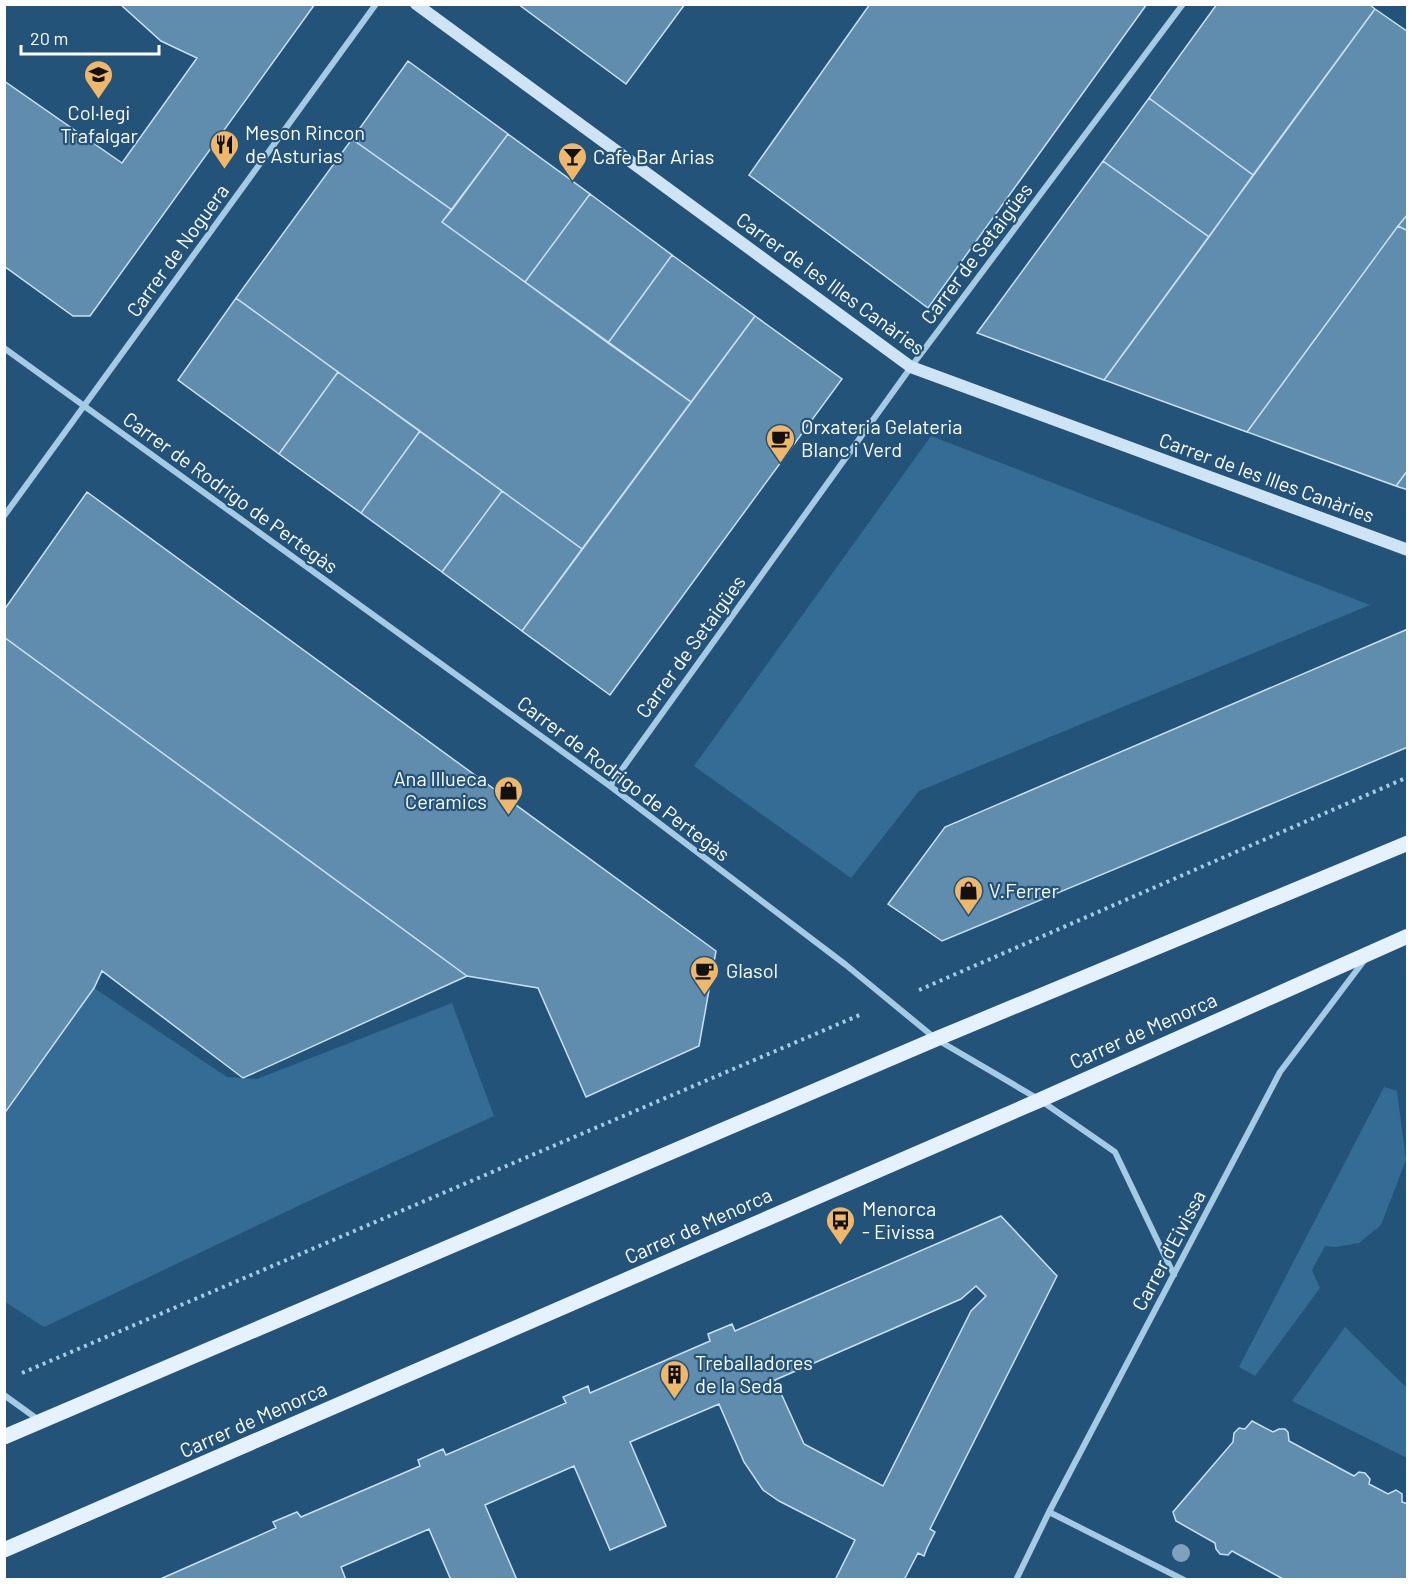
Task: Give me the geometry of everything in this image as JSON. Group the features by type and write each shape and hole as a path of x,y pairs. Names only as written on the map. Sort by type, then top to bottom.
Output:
{"main road":[{"path":"4,1437 936,1039 1407,843"},
{"name":"Carrer de Menorca","path":"4,1550 1040,1100 1407,936"}],"street":[{"name":"Carrer de Noguera","path":"4,516 376,4"},
{"name":"Carrer de les Illes Canàries","path":"416,4 910,367 1407,550"},
{"name":"Carrer de Setaigües","path":"610,786 910,367 1183,4"},
{"name":"Carrer de Rodrigo de Pertegàs","path":"4,348 610,786 846,965 936,1039 1040,1100 1115,1152 1174,1275"},
{"name":"Carrer d'Eivissa","path":"1016,1580 1049,1512 1280,1072 1372,951"},
{"path":"4,1395 41,1422"},
{"path":"1049,1512 1184,1580"}],"path":[{"path":"910,993 1407,777"},
{"path":"39,1366 838,1024"}],"shaded area":[{"path":"931,436 1370,605 919,791 851,878 694,766"},
{"path":"94,988 227,1077 257,1079 452,1003 494,1116 44,1327 5,1302 5,1114"},
{"path":"1384,1087 1397,1091 1406,1160 1381,1225 1359,1243 1336,1247 1325,1246 1312,1270 1320,1288 1255,1376 1239,1367"},
{"path":"1345,1327 1407,1388 1407,1458 1292,1401"}],"building":[{"path":"120,4 315,4 90,316 73,316 4,266 4,81 122,163 197,58 161,41"},
{"path":"518,4 685,4 626,84"},
{"path":"870,4 1147,4 928,308 749,175"},
{"path":"1217,4 1369,4 1375,9 1253,175 1149,98"},
{"path":"1375,9 1408,32 1408,214 1247,432 1104,380"},
{"path":"408,61 508,134 452,210 352,139"},
{"path":"1149,98 1253,175 1209,237 1103,161"},
{"path":"508,134 590,194 525,282 442,222"},
{"path":"352,139 452,210 442,222 691,402 582,549 236,298"},
{"path":"1103,161 1209,237 1104,380 977,333"},
{"path":"590,194 672,255 608,343 525,282"},
{"path":"1408,214 1408,231 1398,226"},
{"path":"1398,226 1408,231 1408,470 1396,486 1247,432"},
{"path":"672,255 755,316 691,402 608,343"},
{"path":"236,298 338,372 279,454 178,380"},
{"path":"755,316 842,379 610,695 522,631"},
{"path":"338,372 420,431 361,513 279,454"},
{"path":"420,431 502,491 442,572 361,513"},
{"path":"1408,470 1408,490 1396,486"},
{"path":"502,491 582,549 522,631 442,572"},
{"path":"87,492 716,951 699,1046 586,1097 538,988 467,976 4,637 4,610"},
{"path":"1408,629 1408,747 942,941 888,904 945,827"},
{"path":"4,637 467,976 243,1078 102,971 94,988 4,1114"},
{"name":"Treballadores de la Seda","path":"1001,1216 1057,1276 930,1529 935,1532 924,1556 918,1553 904,1580 835,1580 855,1540 779,1501 763,1490 744,1462 719,1404 630,1442 666,1526 610,1550 574,1466 485,1505 517,1580 451,1580 429,1529 341,1567 346,1580 158,1580 276,1528 273,1522 297,1512 301,1517 420,1466 418,1460 443,1449 446,1455 566,1403 563,1397 588,1386 590,1393 710,1341 708,1334 732,1324 735,1331","holes":["976,1286 986,1296 971,1311 883,1486 804,1444 775,1380 961,1299"]},
{"path":"1252,1421 1273,1432 1285,1429 1288,1432 1289,1441 1354,1476 1359,1472 1365,1473 1370,1479 1369,1484 1388,1494 1396,1490 1402,1494 1402,1502 1408,1504 1408,1580 1285,1580 1232,1551 1228,1555 1220,1554 1215,1543 1176,1521 1173,1512 1233,1442 1234,1433 1239,1428 1245,1429"}],"place":[{"name":"Col·legi Trafalgar","path":"99,100"},
{"name":"Meson Rincon de Asturias","path":"224,170"},
{"name":"Cafe Bar Arias","path":"572,182"},
{"name":"Orxateria Gelateria Blanc i Verd","path":"780,464"},
{"name":"Ana Illueca Ceramics","path":"508,816"},
{"name":"V.Ferrer","path":"968,916"},
{"name":"Glasol","path":"705,996"},
{"name":"Menorca - Eivissa","path":"841,1246"},
{"name":"Treballadores de la Seda","path":"674,1400"}]}
